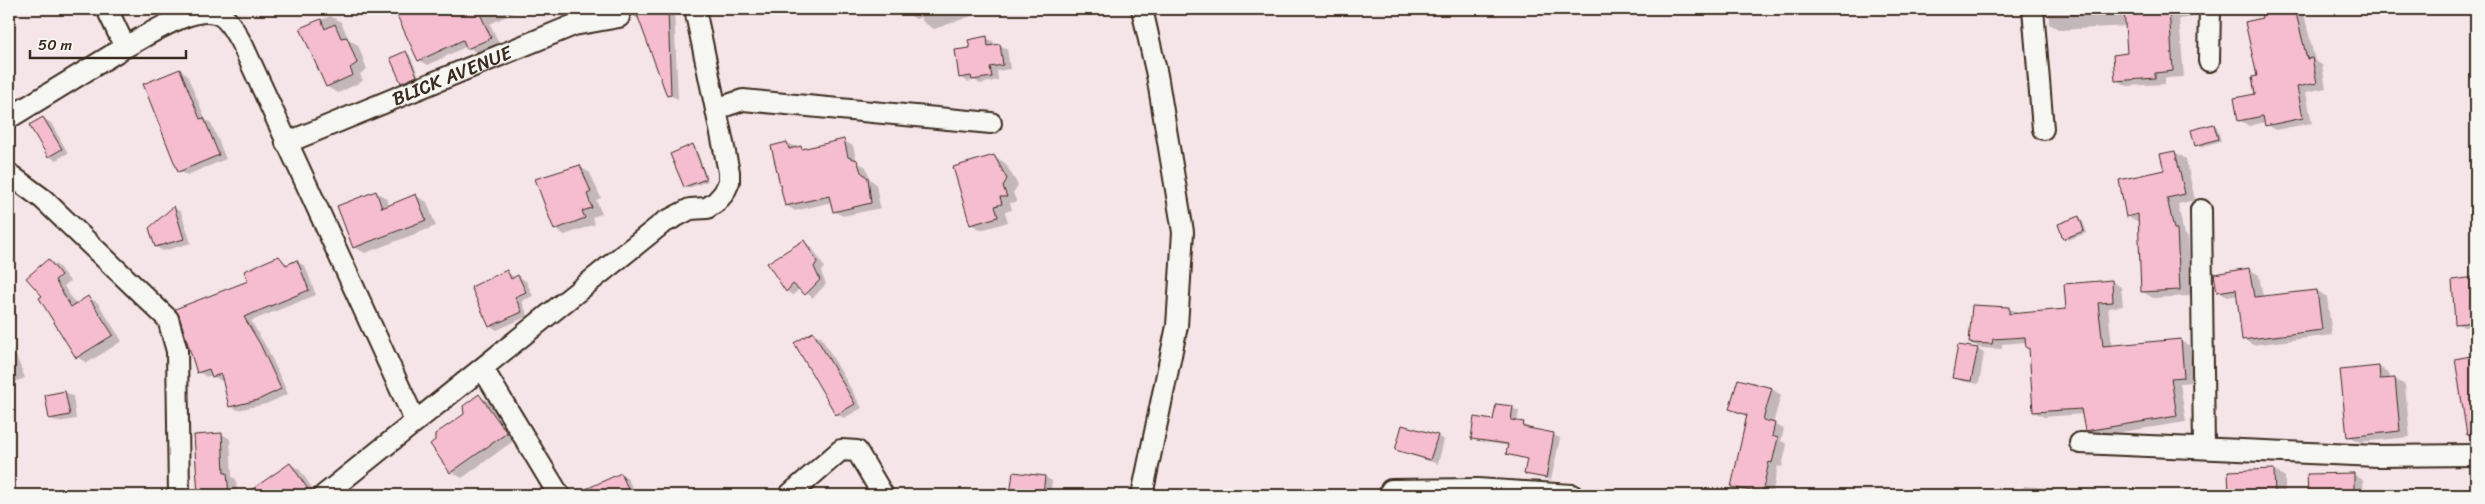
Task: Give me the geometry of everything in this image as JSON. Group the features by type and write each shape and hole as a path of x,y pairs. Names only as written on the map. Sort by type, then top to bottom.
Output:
{"street":[{"path":"108,9 125,47"},
{"path":"324,495 664,224 690,210 707,208 724,193 729,182 729,172 694,9"},
{"path":"1142,9 1158,75 1183,232 1177,326 1142,495"},
{"path":"2032,9 2043,129"},
{"path":"2209,61 2210,9"},
{"path":"9,118 125,47 172,22 209,10 221,15 243,46 415,421"},
{"name":"BLICK AVENUE","path":"286,142 574,24 619,17"},
{"path":"716,108 743,100 991,123"},
{"path":"9,174 43,199 168,319 177,352 179,495"},
{"path":"2201,210 2204,448"},
{"path":"483,369 559,495"},
{"path":"2080,443 2377,456 2476,456"},
{"path":"789,495 841,450 857,451 883,495"},
{"path":"1391,490 1477,489 1572,495"}],"building":[{"path":"394,9 478,9 491,38 467,49 463,40 418,61"},
{"path":"635,9 668,9 671,95 667,96"},
{"path":"2124,9 2169,9 2173,71 2155,73 2155,78 2115,81 2113,55 2127,53"},
{"path":"2260,9 2295,9 2307,59 2312,58 2317,83 2297,87 2303,118 2265,126 2263,116 2238,121 2234,98 2255,94 2252,77 2257,76 2245,22 2262,18"},
{"path":"321,19 325,29 335,24 341,38 347,37 357,63 350,68 353,75 326,87 300,28"},
{"path":"987,36 988,46 1000,44 1003,65 990,67 992,77 972,80 971,76 959,78 955,50 970,48 968,40"},
{"path":"406,51 417,76 401,83 390,58"},
{"path":"180,69 200,119 204,118 219,155 178,172 143,84"},
{"path":"43,117 62,149 48,157 29,125"},
{"path":"2214,124 2218,139 2195,146 2191,130"},
{"path":"844,139 848,157 857,160 861,172 868,178 871,203 833,212 829,196 785,206 771,146 787,142 789,149 801,146 802,149"},
{"path":"693,144 706,179 684,187 670,154"},
{"path":"2175,151 2185,194 2167,198 2174,229 2177,229 2180,290 2141,292 2138,214 2126,217 2119,180 2164,170 2160,154"},
{"path":"994,155 1007,179 1003,186 1007,197 1000,197 1002,204 995,206 998,217 970,225 953,167"},
{"path":"580,165 591,192 587,194 592,208 582,211 585,218 554,230 535,179"},
{"path":"376,191 382,208 416,194 426,220 353,248 337,206"},
{"path":"174,206 184,239 155,247 149,228"},
{"path":"2079,216 2084,231 2063,239 2058,224"},
{"path":"804,240 817,262 814,267 820,280 805,295 793,284 786,292 767,263"},
{"path":"279,256 286,265 297,260 309,290 244,317 260,344 281,389 258,400 229,407 221,374 212,377 209,369 197,373 179,316 175,309 248,281 244,271"},
{"path":"48,259 61,275 55,280 71,307 88,296 113,335 76,358 39,298 42,296 26,278"},
{"path":"2249,268 2254,297 2317,290 2322,330 2242,340 2236,289 2217,292 2214,274"},
{"path":"507,270 511,279 518,275 526,292 515,297 522,312 489,327 471,287"},
{"path":"2476,277 2476,322 2455,324 2452,280"},
{"path":"2112,280 2113,302 2098,303 2103,346 2181,339 2184,377 2171,378 2177,416 2085,431 2081,409 2033,412 2029,348 2026,348 2025,337 1993,339 1992,344 1969,343 1972,305 2009,307 2009,314 2066,309 2064,284"},
{"path":"813,332 855,404 836,415 794,343"},
{"path":"1958,345 1978,348 1971,381 1952,378"},
{"path":"2476,355 2476,435 2467,435 2455,359"},
{"path":"2379,366 2380,379 2395,378 2400,431 2347,437 2340,370"},
{"path":"1738,379 1772,388 1763,420 1775,423 1772,436 1778,438 1772,463 1769,462 1762,493 1731,487 1747,415 1729,409"},
{"path":"65,391 70,415 49,419 45,395"},
{"path":"479,394 507,433 450,473 430,444 435,440 435,434 464,414 463,406"},
{"path":"1496,404 1513,406 1511,420 1524,422 1523,427 1554,433 1546,478 1524,474 1527,459 1506,454 1508,444 1471,439 1474,417 1493,420"},
{"path":"1402,425 1438,435 1430,460 1395,450"},
{"path":"222,433 224,473 227,473 229,495 198,495 194,435"},
{"path":"290,463 312,495 244,495"},
{"path":"2274,469 2275,495 2229,495 2228,471"},
{"path":"1013,472 1045,476 1043,495 1010,495"},
{"path":"621,473 631,495 573,495"},
{"path":"2354,473 2354,495 2308,495 2307,474"}]}
